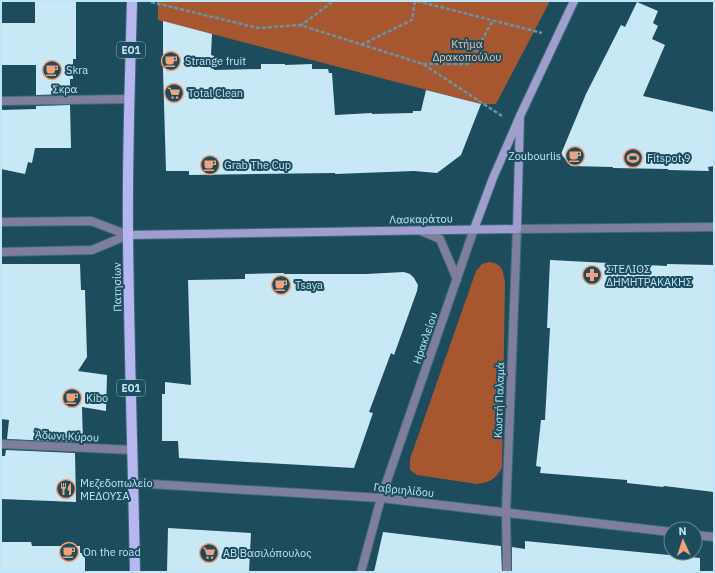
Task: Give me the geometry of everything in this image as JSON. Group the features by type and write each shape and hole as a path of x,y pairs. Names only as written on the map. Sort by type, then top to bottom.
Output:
{"main road":[{"name":"Πατησίων","path":"132,1 128,235 134,483 134,572"},
{"name":"Ηρακλείου","path":"474,229 493,178 516,125 574,1"},
{"name":"Ηρακλείου","path":"517,229 520,116"},
{"name":"Λασκαράτου","path":"128,235 517,229"}],"street":[{"name":"Σκρα","path":"1,101 130,98"},
{"path":"1,222 92,221 128,235"},
{"name":"Λασκαράτου","path":"517,229 714,227"},
{"name":"Ηρακλείου","path":"361,572 381,498 474,229"},
{"name":"Κωστή Παλαμά","path":"507,572 506,512 517,229"},
{"path":"421,231 440,239 457,279"},
{"path":"1,252 92,250 128,235"},
{"name":"Άδωνι Κύρου","path":"1,444 133,450"},
{"name":"Γαβριηλίδου","path":"134,483 381,498 663,531"},
{"path":"703,536 714,537"}],"path":[{"path":"299,26 331,2 330,1"},
{"path":"360,45 412,20 416,1 557,37"},
{"path":"151,2 258,28 300,25 423,64 516,125"},
{"path":"423,64 469,64 493,20"}],"green space":[{"name":"Κτήμα Δρακοπούλου","path":"158,1 550,1 496,104 481,104 158,20"},
{"path":"489,262 497,264 501,268 505,281 502,468 492,480 477,484 417,475 410,470 410,459 476,271 482,264"}],"building":[{"path":"35,1 76,1 76,59 73,59 73,79 70,79 70,94 36,95 36,65 1,65 1,23 35,23"},
{"path":"637,2 658,11 653,23 658,26 652,39 665,45 643,96 714,112 714,166 708,167 709,171 571,166 561,154 586,94 621,25 625,27"},
{"path":"163,21 212,34 211,55 214,56 214,70 261,69 261,64 312,64 312,69 328,69 329,73 332,73 335,115 413,113 413,111 421,111 426,90 481,104 461,155 437,173 414,171 335,174 189,175 189,171 166,171"},
{"path":"70,105 71,148 35,148 32,163 28,162 25,174 1,169 1,110 36,109 36,106"},
{"path":"550,260 667,266 667,264 714,265 714,492 627,483 627,480 540,473 541,467 536,466 541,420 545,420 550,328 547,328"},
{"path":"1,264 80,264 81,290 85,290 87,357 78,371 107,375 106,411 82,407 83,441 75,442 7,439 9,420 1,419"},
{"path":"404,272 410,274 414,278 418,285 417,291 394,355 391,353 369,412 373,413 354,468 179,458 178,441 162,441 162,394 165,394 165,382 191,385 188,280 245,279 245,274 366,274"},
{"path":"6,450 75,453 76,502 1,499 1,456 5,456"},
{"name":"ΑΒ Βασιλόπουλος","path":"168,528 251,533 249,572 167,572"},
{"path":"383,532 501,546 502,572 374,572"},
{"path":"525,541 663,554 663,561 700,561 700,572 512,572 512,547 525,549"},
{"path":"1,542 31,542 32,546 80,546 80,553 85,553 85,572 1,572"}],"place":[{"name":"Strange fruit","path":"171,61"},
{"name":"Skra","path":"52,70"},
{"name":"Total Clean","path":"174,93"},
{"name":"Zoubourlis","path":"575,156"},
{"name":"Fitspot 9","path":"633,158"},
{"name":"Grab The Cup","path":"210,165"},
{"name":"ΣΤΕΛΙΟΣ ΔΗΜΗΤΡΑΚΑΚΗΣ","path":"592,275"},
{"name":"Tsaya","path":"281,285"},
{"name":"Kibo","path":"72,398"},
{"name":"Μεζεδοπωλείο ΜΕΔΟΥΣΑ","path":"66,489"},
{"name":"On the road","path":"69,552"},
{"name":"ΑΒ Βασιλόπουλος","path":"209,553"}]}
